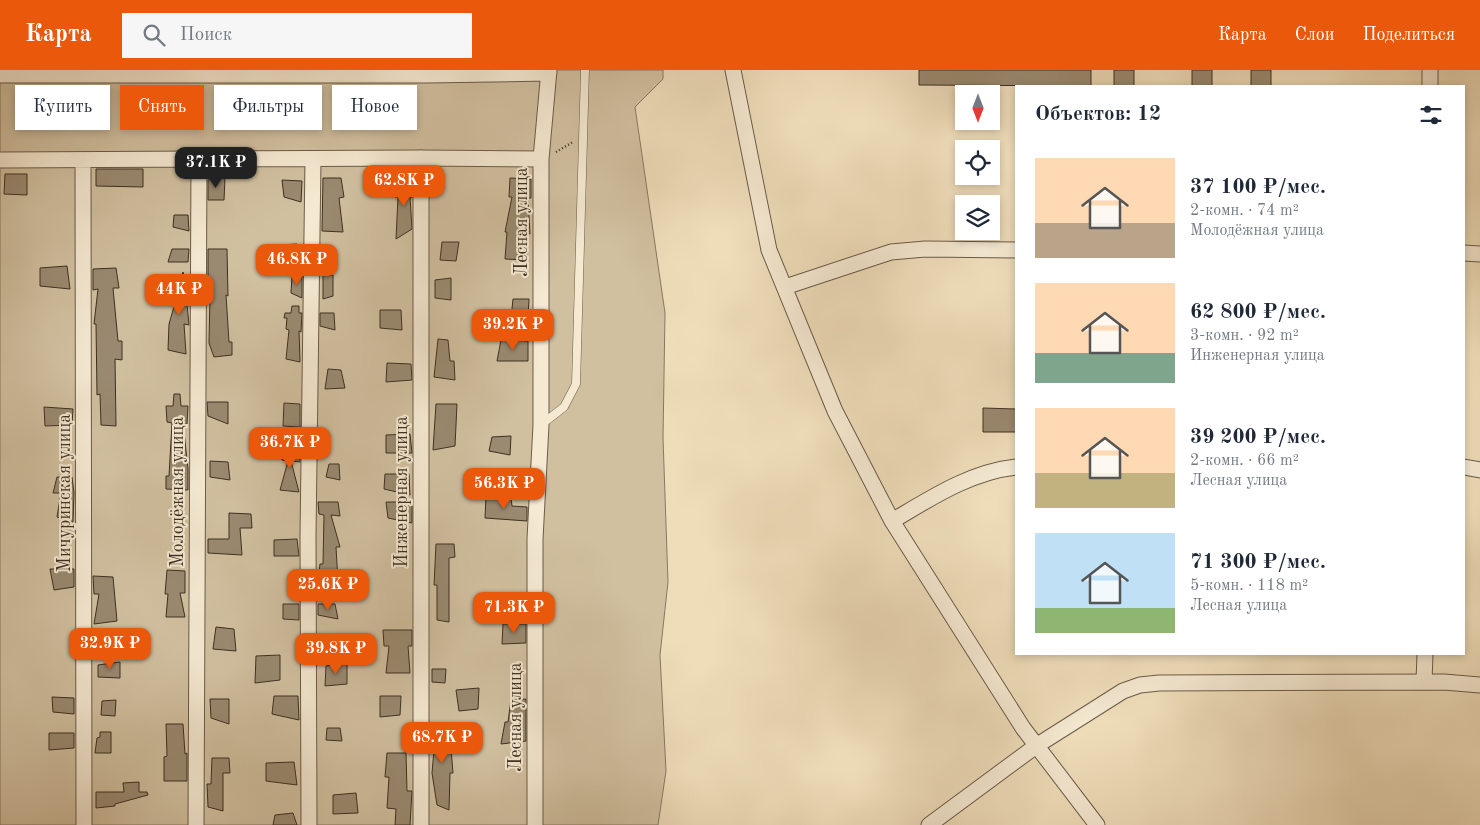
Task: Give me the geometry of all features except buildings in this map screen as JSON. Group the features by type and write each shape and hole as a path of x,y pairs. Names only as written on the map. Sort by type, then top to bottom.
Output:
{"street":[{"path":"733,70 769,250 835,411 892,520 1022,728 1097,825"},
{"path":"1430,70 1430,85"},
{"path":"0,75 203,72 549,71"},
{"name":"Лесная улица","path":"535,825 535,539 541,425 541,159 549,71"},
{"name":"Инженерная улица","path":"421,158 421,825"},
{"path":"309,825 308,536 313,159"},
{"path":"0,160 541,159"},
{"name":"Мичуринская улица","path":"83,160 84,825"},
{"name":"Молодёжная улица","path":"196,825 199,160"},
{"path":"785,288 891,252 925,249 1015,250"},
{"path":"1465,253 1480,254"},
{"path":"892,520 956,484 998,469 1015,467"},
{"path":"1465,467 1480,470"},
{"path":"1424,682 1425,655"},
{"path":"929,825 1036,746 1123,691 1140,685 1168,683 1424,682 1480,685"}],"lane":[{"path":"541,425 564,407 576,384 585,70"}],"path":[{"path":"541,159 583,137"}],"shaded area":[{"path":"0,70 663,70 663,79 635,107 665,313 663,438 668,582 660,655 666,771 658,825 0,825"}]}
